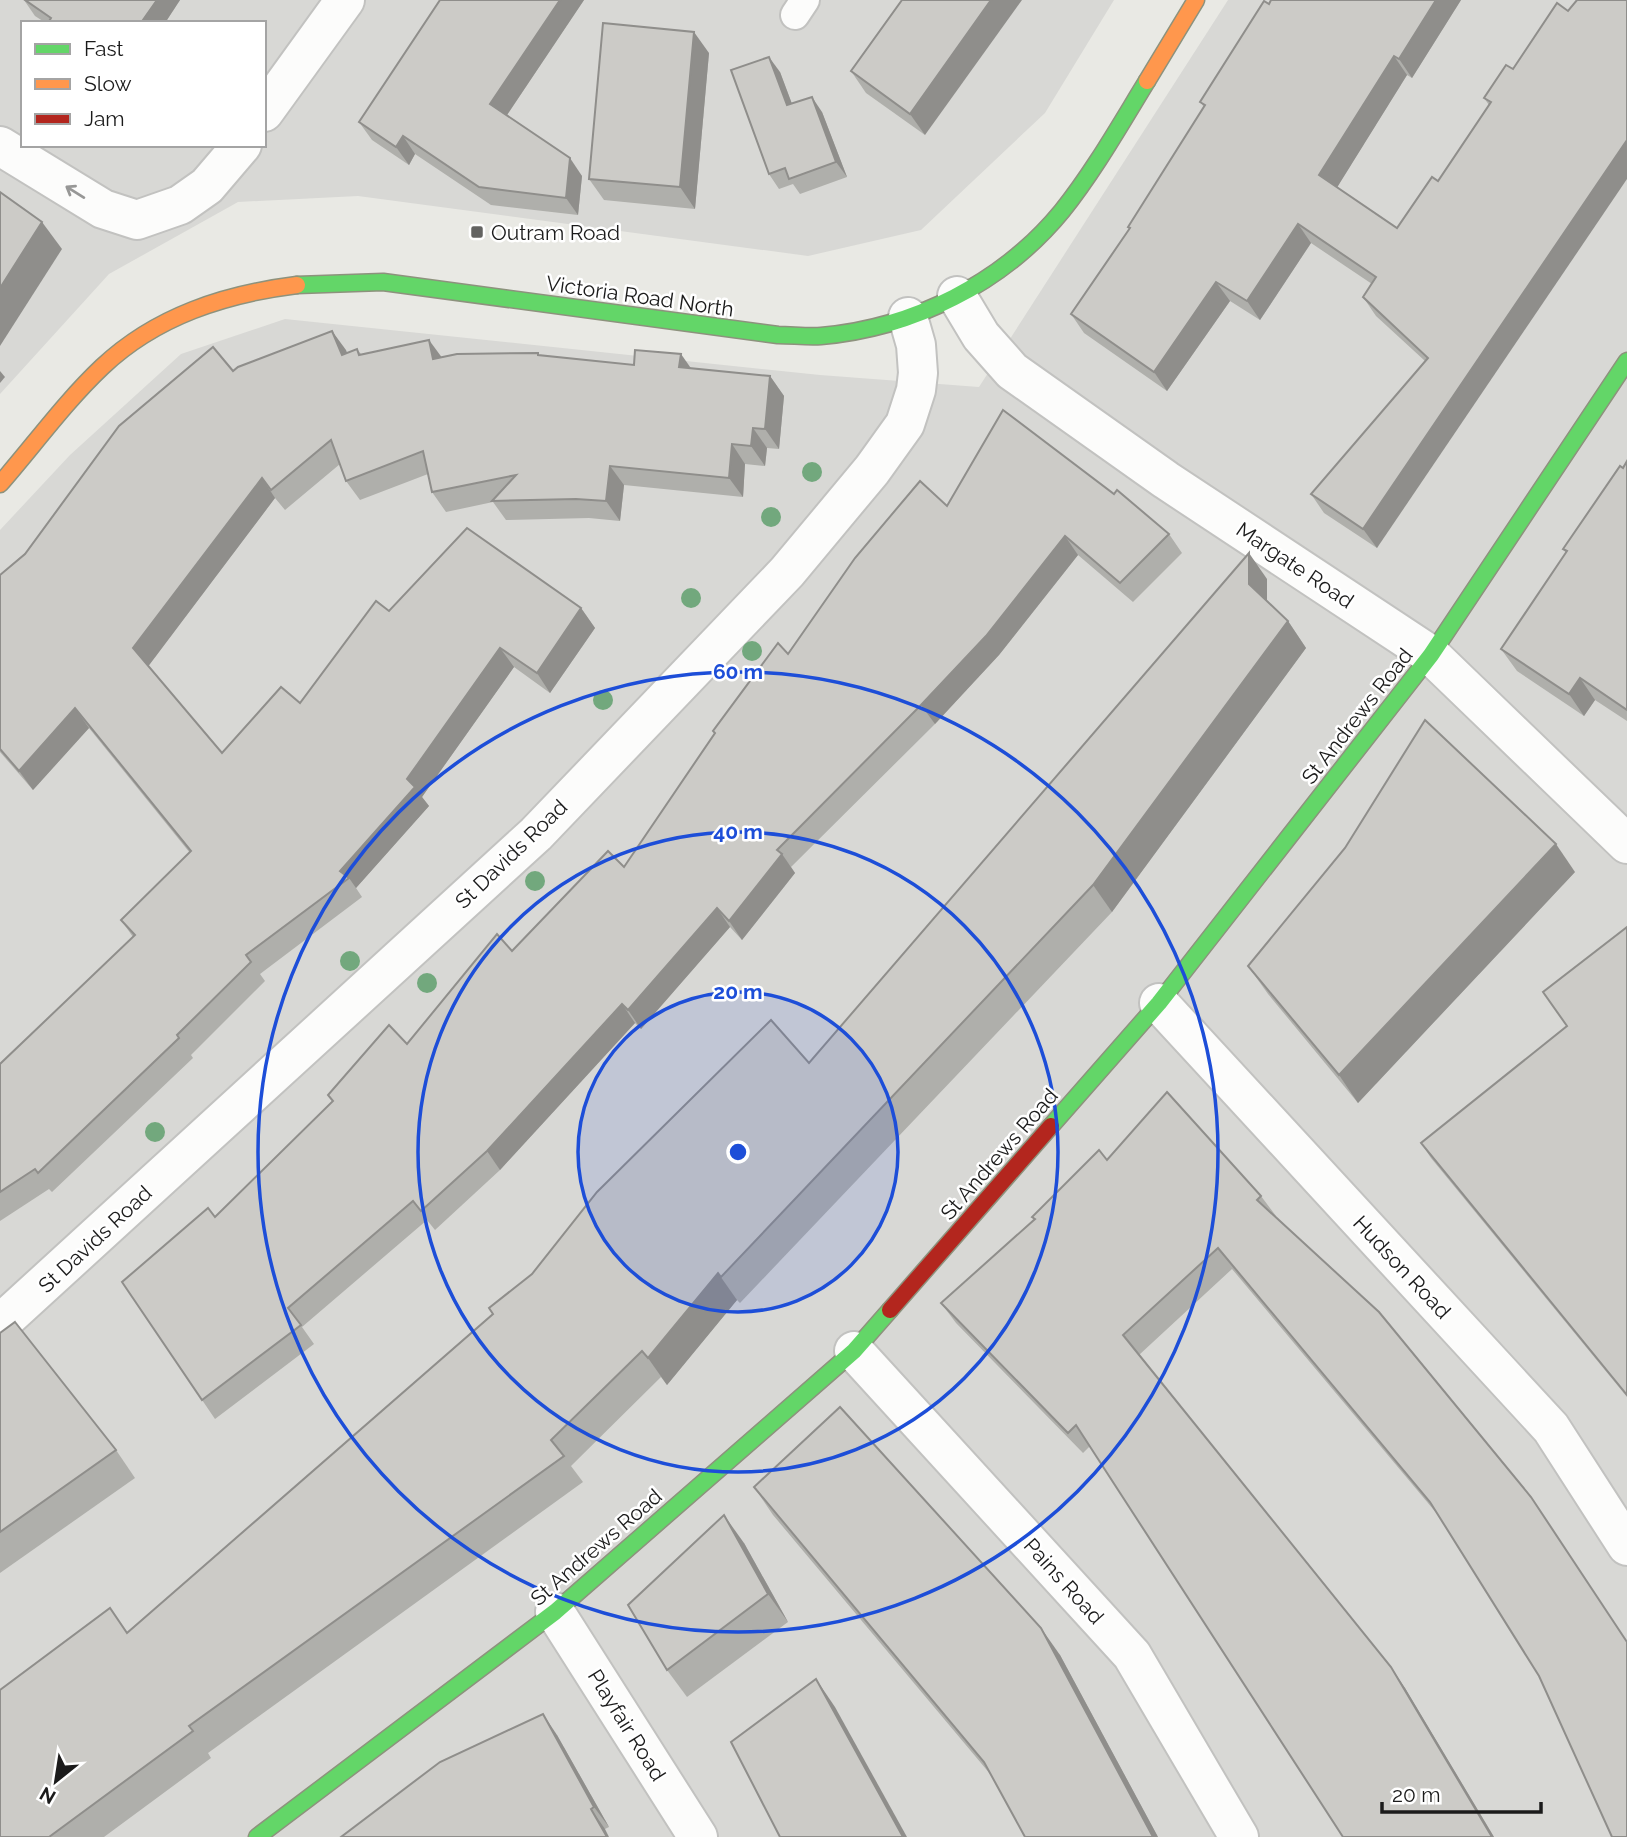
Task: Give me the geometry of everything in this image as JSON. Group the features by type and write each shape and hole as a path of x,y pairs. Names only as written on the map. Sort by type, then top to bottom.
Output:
{"street":[{"path":"266,109 345,0"},
{"name":"Victoria Road North","path":"0,484 104,365 133,342 158,324 188,312 226,298 274,286 308,282 383,282 778,335 819,336 854,332 908,317 957,296 1019,255 1051,224 1105,149 1196,0"},
{"path":"0,146 103,209 137,220 180,205 207,186 240,147"},
{"name":"Margate Road","path":"957,296 981,336 1012,371 1166,480 1431,655 1627,844"},
{"name":"St Davids Road","path":"0,1324 536,834 787,572 872,470 905,424 916,390 918,373 916,345 908,317"},
{"name":"St Andrews Road","path":"257,1837 555,1612 854,1351 1159,1003 1431,655 1627,360"},
{"name":"Hudson Road","path":"1159,1003 1551,1429 1627,1546"},
{"name":"Pains Road","path":"854,1351 1132,1655 1239,1837"},
{"name":"Playfair Road","path":"555,1612 698,1837"}],"shaded area":[{"path":"0,0 1114,0 1045,113 921,230 808,256 358,196 238,202 109,274 0,394"},
{"path":"1228,0 1627,0 1627,1837 0,1837 0,530 70,455 181,354 285,319 820,375 979,387"}],"building":[{"path":"25,0 157,0 145,21 49,21 51,18"},
{"path":"440,0 560,0 490,104 570,158 566,198 479,187 403,136 396,147 359,122"},
{"path":"902,0 991,0 910,114 851,71"},
{"path":"1271,0 1436,0 1399,59 1394,56 1319,175 1397,228 1432,177 1438,181 1491,102 1484,98 1506,65 1513,69 1557,3 1568,11 1577,0 1627,0 1627,140 1363,529 1311,494 1428,358 1363,297 1376,277 1298,224 1247,301 1216,282 1154,372 1071,314 1130,228 1128,227 1205,105 1200,102 1264,1 1269,4"},
{"path":"603,23 694,32 680,187 589,179"},
{"path":"769,57 787,105 812,97 836,162 789,179 785,168 769,174 731,70"},
{"path":"0,192 42,222 0,288"},
{"path":"332,331 342,355 357,349 359,355 429,340 433,359 457,354 538,353 634,365 635,350 681,354 679,367 770,376 765,429 753,428 751,446 732,444 729,478 610,466 606,501 492,501 516,475 432,492 423,451 346,481 331,440 271,490 262,478 133,648 222,753 281,687 300,703 376,601 389,611 467,528 581,608 537,673 500,648 407,779 415,787 340,871 349,878 246,955 251,962 177,1035 179,1038 38,1173 35,1169 0,1192 0,1064 135,935 121,920 191,851 75,708 19,771 0,749 0,575 25,554 119,426 213,347 233,371"},
{"path":"1003,410 1114,494 1117,490 1169,534 1120,583 1065,536 986,636 777,850 782,854 729,921 717,908 628,1010 622,1004 487,1151 421,1211 413,1201 288,1308 301,1325 202,1400 122,1282 208,1208 215,1217 333,1101 328,1095 389,1025 407,1044 497,934 512,951 608,851 624,867 715,733 713,731 778,643 788,654 855,558 920,481 947,506"},
{"path":"1627,461 1627,710 1580,678 1569,694 1501,649 1567,551 1563,549 1620,466 1623,468"},
{"path":"1249,553 1249,584 1288,621 1093,885 721,1277 718,1273 648,1358 642,1351 551,1440 564,1456 189,1726 193,1731 49,1837 0,1837 0,1690 110,1608 127,1633 493,1314 489,1308 532,1274 597,1192 771,1020 809,1063"},
{"path":"1425,720 1556,844 1339,1075 1248,966 1345,848"},
{"path":"1627,927 1627,1395 1421,1143 1567,1026 1543,992"},
{"path":"1167,1092 1261,1196 1257,1200 1379,1312 1531,1497 1627,1642 1627,1837 1612,1837 1539,1676 1430,1502 1218,1248 1123,1335 1391,1667 1492,1837 1343,1837 1076,1425 1068,1433 941,1303 1035,1219 1032,1217 1099,1150 1107,1160"},
{"path":"15,1322 116,1450 0,1532 0,1333"},
{"path":"840,1407 1041,1628 1153,1837 1025,1837 984,1762 754,1487"},
{"path":"724,1515 768,1594 667,1670 628,1605"},
{"path":"816,1679 903,1837 780,1837 731,1742"},
{"path":"543,1714 594,1807 591,1809 607,1837 341,1837 440,1762"}],"traffic: fast":[{"path":"297,285 383,282 778,335 821,336 889,323 954,298 1012,260 1038,237 1085,180 1147,81"},
{"path":"1051,1126 1159,1003 1431,655 1627,361"},
{"path":"257,1837 555,1612 854,1351 890,1310"}],"traffic: slow":[{"path":"1147,81 1196,0"},
{"path":"0,484 88,380 123,349 145,334 168,321 218,301 297,285"}],"traffic: jam":[{"path":"890,1310 1051,1126"}],"place":[{"name":"Outram Road","path":"477,232"}]}
